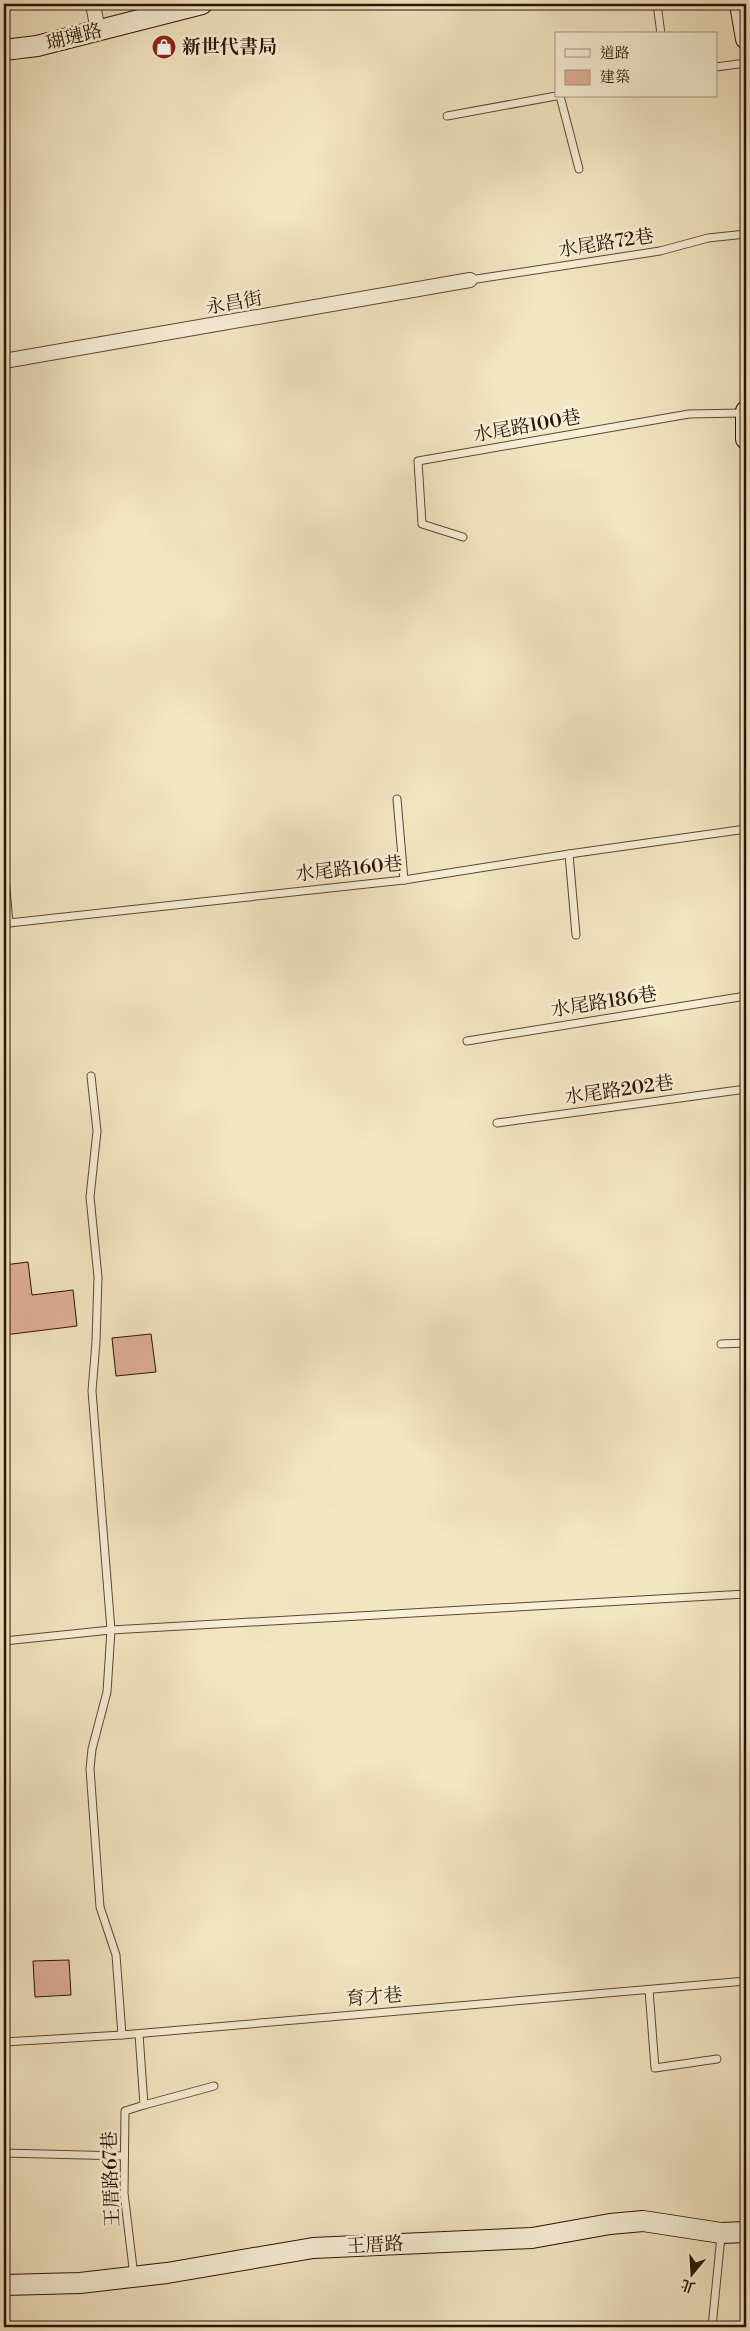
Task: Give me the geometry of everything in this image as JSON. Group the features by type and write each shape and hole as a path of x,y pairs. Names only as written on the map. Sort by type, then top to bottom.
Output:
{"street":[{"path":"93,4 98,31"},
{"name":"瑚璉路","path":"4,50 37,46 202,4"},
{"path":"740,4 746,39"},
{"name":"永昌街","path":"4,361 470,280"},
{"path":"746,412 746,440"},
{"name":"王厝路","path":"4,2285 80,2282 134,2277 313,2248 532,2238 610,2224 643,2221 721,2233 746,2232"}],"lane":[{"path":"657,4 661,32"},
{"path":"718,68 746,63"},
{"path":"447,116 555,96"},
{"path":"561,98 579,169"},
{"name":"水尾路72巷","path":"470,280 660,251 708,238 746,234"},
{"name":"水尾路100巷","path":"462,537 422,524 418,461 690,414 746,412"},
{"path":"397,799 404,880"},
{"name":"水尾路160巷","path":"4,867 10,923 404,880 746,829"},
{"path":"569,854 576,935"},
{"name":"水尾路186巷","path":"467,1041 746,996"},
{"path":"91,1076 97,1131 90,1197 98,1277 92,1391 111,1630 106,1692 92,1749 90,1769 100,1907 116,1955 122,2035"},
{"name":"水尾路202巷","path":"497,1123 746,1089"},
{"path":"721,1344 746,1343"},
{"path":"4,1640 111,1630 746,1594"},
{"name":"育才巷","path":"4,2042 139,2034 746,1982"},
{"path":"649,1990 655,2068 717,2059"},
{"path":"139,2034 144,2105 214,2086"},
{"name":"王厝路67巷","path":"134,2277 124,2193 124,2111 144,2105"},
{"path":"4,2153 124,2156"},
{"path":"712,2327 721,2233"}],"building":[{"path":"28,1262 32,1295 73,1290 77,1326 4,1335 4,1265"},
{"path":"151,1334 156,1372 116,1376 112,1338"},
{"path":"69,1960 71,1995 35,1997 33,1961"}],"place":[{"name":"新世代書局","path":"164,47"}]}
